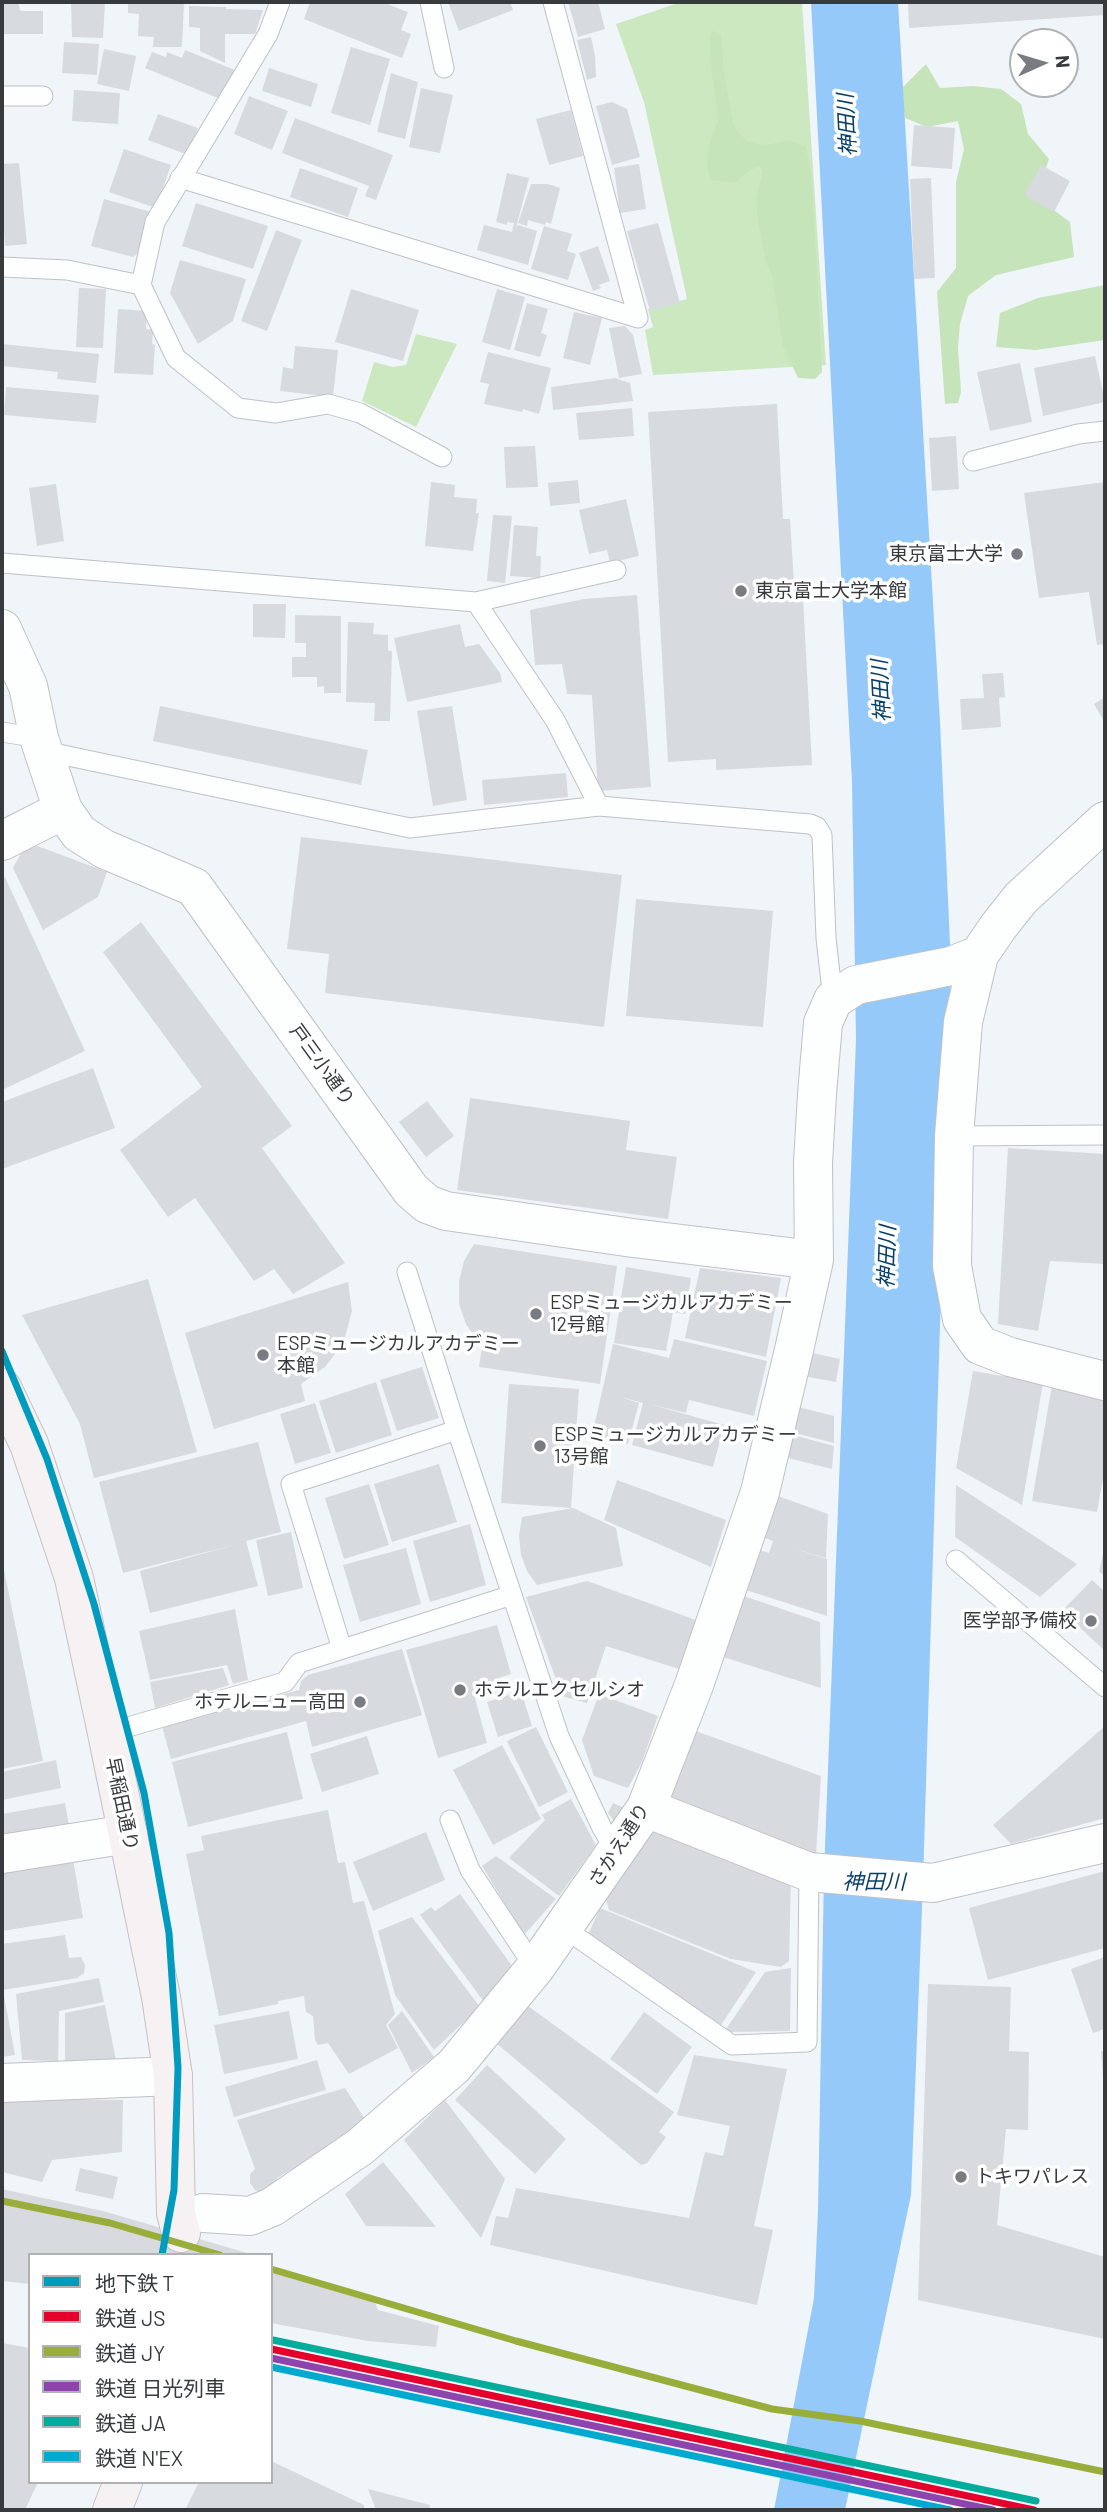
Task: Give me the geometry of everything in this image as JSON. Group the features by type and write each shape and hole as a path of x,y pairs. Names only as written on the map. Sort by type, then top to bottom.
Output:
{"main road":[{"name":"早稲田通り","path":"2,1388 29,1444 74,1578 161,1997 173,2076 176,2213 192,2223"},
{"path":"112,2510 122,2484"}],"street":[{"name":"戸三小通り","path":"2,629 28,686 41,744 63,810 79,833 104,849 194,887 411,1190 427,1205 446,1211 606,1235 814,1260"},
{"path":"2,841 63,810"},
{"path":"845,993 965,961 1021,898 1105,821"},
{"path":"965,961 954,1136 952,1266 961,1319 980,1345 1010,1357 1105,1381"},
{"name":"さかえ通り","path":"192,2223 250,2216 272,2207 360,2147 454,2066 535,1968 646,1808 694,1685 760,1492 814,1260 813,1163 823,1023 845,993"},
{"path":"646,1808 817,1873 933,1882 1105,1843"},
{"path":"2,1854 128,1834"},
{"path":"2,2083 173,2076"}],"lane":[{"path":"280,2 268,34 155,222 141,285 176,358 238,408 276,413 328,404 360,413 442,457"},
{"path":"430,2 444,68"},
{"path":"180,178 638,318 553,2"},
{"path":"2,96 43,96"},
{"path":"2,267 66,270 141,285"},
{"path":"973,461 1078,434 1105,431"},
{"path":"2,563 476,602 616,570"},
{"path":"476,602 555,720 600,806"},
{"path":"2,732 41,744 410,828 600,806 810,824 817,827 822,835 826,938 845,993"},
{"path":"954,1136 1105,1135"},
{"path":"408,1272 457,1430 559,1736 615,1850"},
{"path":"342,1649 291,1485 457,1430"},
{"path":"956,1560 1105,1687"},
{"path":"107,1733 285,1682 299,1662 512,1595"},
{"path":"450,1820 470,1870 535,1968"},
{"path":"564,1928 733,2045 807,2042 817,1873"}],"green space":[{"path":"681,2 802,2 826,365 653,375 645,330 653,327 648,309 687,299 644,102 616,24"},
{"path":"712,31 721,34 724,75 733,123 739,133 747,141 763,146 789,140 806,147 812,180 822,372 815,379 798,378 783,346 772,275 766,262 758,221 756,201 763,170 758,166 744,174 737,183 711,180 707,165 709,145 718,121 711,64"},
{"path":"926,64 940,88 973,86 1001,89 1009,98 1021,104 1028,134 1049,159 1036,197 1070,222 1074,257 996,275 968,296 960,324 958,347 961,392 958,403 945,404 937,292 956,268 956,182 964,149 958,121 927,127 905,118 901,89"},
{"path":"1105,285 1105,340 1036,350 996,347 1000,313 1038,298"},
{"path":"416,334 457,344 416,427 362,401 374,362 393,367 406,365"}],"water":[{"name":"神田川","path":"811,2 898,2 940,722 951,966 911,2195 845,2510 774,2510 814,2298 824,1873 856,1039 852,781"}],"building":[{"path":"2,2 18,2 20,11 43,11 43,34 2,34"},
{"path":"71,2 105,2 103,38 72,37"},
{"path":"128,2 184,2 182,47 153,47 154,37 138,36 139,14 128,13"},
{"path":"310,2 382,2 408,12 401,30 411,34 402,58 304,19"},
{"path":"448,2 510,2 513,10 459,31"},
{"path":"568,2 598,2 605,29 578,37"},
{"path":"908,2 1105,2 1105,15 909,28"},
{"path":"189,6 263,10 255,34 225,34 225,63 200,51 200,28 189,27"},
{"path":"591,37 596,77 587,80 577,40"},
{"path":"64,42 99,44 97,75 62,73"},
{"path":"351,47 390,59 370,125 331,113"},
{"path":"104,49 136,56 129,91 97,84"},
{"path":"185,50 235,70 223,100 145,68 152,52 166,57 167,52 182,58"},
{"path":"269,68 318,84 311,107 262,91"},
{"path":"391,73 418,82 405,139 377,132"},
{"path":"421,88 453,95 440,153 409,147"},
{"path":"74,90 120,93 118,124 72,121"},
{"path":"249,96 288,111 272,150 234,134"},
{"path":"612,102 627,109 640,157 612,165 596,106"},
{"path":"571,110 583,156 549,165 536,119"},
{"path":"158,114 198,128 188,155 148,140"},
{"path":"295,118 393,155 376,200 365,196 369,186 282,153"},
{"path":"914,125 955,128 952,169 911,166"},
{"path":"124,149 171,165 156,208 109,192"},
{"path":"19,163 27,244 5,246 2,232 2,164"},
{"path":"639,164 646,209 620,213 614,168"},
{"path":"1041,165 1070,181 1054,212 1024,195"},
{"path":"300,168 358,188 348,217 290,197"},
{"path":"507,173 529,178 516,228 518,225 537,231 528,265 477,250 484,225 512,232 514,223 507,222 507,225 496,222"},
{"path":"931,178 935,278 914,279 910,179"},
{"path":"531,184 548,184 560,188 551,224 528,220 527,226 518,223"},
{"path":"104,199 155,213 143,250 133,257 91,246"},
{"path":"196,203 268,226 253,269 182,246"},
{"path":"658,223 680,303 650,311 627,231"},
{"path":"544,226 572,234 567,251 576,254 568,280 531,269"},
{"path":"276,230 302,240 267,331 241,321"},
{"path":"598,246 610,281 599,285 601,288 593,291 579,253"},
{"path":"180,260 246,279 233,321 198,344 170,293"},
{"path":"79,288 106,289 103,348 76,347"},
{"path":"351,289 419,310 403,361 335,342"},
{"path":"497,289 525,297 510,350 482,342"},
{"path":"527,303 548,309 541,333 547,335 540,357 514,350"},
{"path":"118,309 147,311 146,329 153,330 152,344 155,345 153,375 114,373"},
{"path":"574,312 602,318 590,365 563,358"},
{"path":"625,326 633,335 642,374 619,378 609,328"},
{"path":"2,344 99,354 96,383 57,379 58,372 2,366"},
{"path":"295,346 338,350 333,397 280,391 283,367 293,369"},
{"path":"488,352 551,368 539,414 484,404 489,384 480,382"},
{"path":"1095,356 1105,402 1043,416 1034,368"},
{"path":"1020,363 1032,422 990,431 977,372"},
{"path":"615,378 630,383 633,401 553,410 551,387"},
{"path":"6,387 99,395 96,423 4,415"},
{"name":"東京富士大学本館","path":"777,404 783,519 790,519 795,600 803,599 812,765 716,770 716,759 668,762 648,412"},
{"path":"632,408 634,436 579,440 576,413"},
{"path":"956,436 959,489 932,491 929,438"},
{"path":"535,446 538,487 506,488 504,447"},
{"path":"578,480 580,503 550,506 548,483"},
{"path":"431,482 455,485 454,497 477,499 476,513 479,513 473,551 425,546"},
{"path":"1105,482 1105,644 1097,645 1089,592 1039,598 1024,493"},
{"path":"56,484 64,541 37,546 29,488"},
{"path":"626,499 639,556 610,563 607,550 589,554 579,510"},
{"path":"493,515 512,516 505,583 487,581"},
{"path":"514,525 538,527 536,556 541,556 540,578 510,576"},
{"path":"637,595 651,787 598,791 592,695 567,694 562,664 535,665 530,610 584,599"},
{"path":"253,604 286,604 285,638 253,637"},
{"path":"295,615 341,616 341,693 324,693 324,686 317,687 317,677 292,677 292,657 306,657 306,643 295,643"},
{"path":"348,622 374,623 373,634 388,635 388,651 392,651 390,721 374,721 375,703 346,702"},
{"path":"460,624 465,647 479,644 500,673 502,682 407,702 394,638"},
{"path":"1003,673 1005,697 999,698 1001,727 962,730 960,699 984,698 982,674"},
{"path":"1105,697 1105,723 1094,704"},
{"path":"160,706 368,750 361,785 153,741"},
{"path":"452,706 467,800 433,806 417,711"},
{"path":"566,773 568,797 484,805 482,780"},
{"path":"301,837 622,875 604,1027 325,993 329,954 287,949"},
{"path":"27,842 107,872 98,897 43,930 13,868"},
{"path":"5,877 85,1051 2,1090 2,879"},
{"path":"636,899 773,911 763,1027 626,1016"},
{"path":"141,922 292,1126 262,1148 345,1263 293,1294 274,1269 254,1281 195,1198 168,1217 120,1150 202,1087 103,952"},
{"path":"93,1068 115,1128 2,1169 2,1102"},
{"path":"470,1098 630,1121 626,1150 677,1157 668,1219 457,1190"},
{"path":"427,1101 454,1136 426,1157 399,1122"},
{"path":"1008,1148 1105,1154 1105,1264 1050,1261 1038,1331 998,1324"},
{"name":"ESPミュージカルアカデミー 12号館","path":"474,1244 617,1266 600,1384 479,1367 482,1347 466,1324 459,1304 459,1281 464,1261"},
{"path":"626,1267 691,1278 685,1314 673,1312 666,1351 614,1343"},
{"path":"700,1268 781,1278 766,1357 685,1338"},
{"path":"148,1279 197,1452 94,1478 80,1424 22,1315"},
{"name":"ESPミュージカルアカデミー 本館","path":"348,1282 352,1311 343,1344 325,1367 301,1384 305,1401 214,1429 185,1333"},
{"path":"674,1339 767,1361 754,1416 689,1400 686,1413 649,1404 724,1425 713,1467 632,1445 643,1403 620,1397 639,1403 628,1444 592,1435 613,1344 669,1358"},
{"path":"808,1352 840,1359 836,1382 803,1376"},
{"path":"422,1367 439,1418 397,1431 380,1380"},
{"path":"973,1371 1043,1383 1022,1505 956,1468"},
{"path":"376,1382 392,1435 336,1453 319,1401"},
{"name":"ESPミュージカルアカデミー 13号館","path":"509,1384 579,1389 571,1508 501,1503"},
{"path":"1052,1385 1105,1394 1105,1467 1097,1512 1032,1501"},
{"path":"315,1403 331,1453 295,1464 280,1414"},
{"path":"794,1406 834,1416 834,1443 787,1431"},
{"path":"786,1433 834,1446 832,1469 780,1456"},
{"path":"258,1442 281,1532 246,1541 258,1586 150,1613 140,1571 234,1545 123,1573 99,1482"},
{"path":"439,1464 457,1522 392,1542 374,1484"},
{"path":"617,1480 726,1520 711,1567 604,1520"},
{"path":"369,1484 389,1545 344,1559 325,1498"},
{"path":"956,1485 1077,1564 1040,1597 955,1537"},
{"path":"775,1495 828,1514 826,1558 789,1547 827,1559 827,1616 746,1590 759,1550 769,1553 773,1541 762,1537"},
{"path":"573,1508 616,1528 623,1566 537,1585 527,1571 521,1555 519,1536 522,1517"},
{"path":"470,1524 486,1585 430,1602 413,1541"},
{"path":"291,1532 303,1588 268,1596 256,1540"},
{"path":"406,1548 421,1604 360,1622 343,1565"},
{"path":"1105,1549 1105,1576 1099,1572"},
{"path":"2,1566 43,1761 2,1769"},
{"path":"1092,1580 1105,1592 1105,1651 1062,1611"},
{"path":"587,1581 696,1620 679,1669 606,1646 587,1703 562,1696 526,1597"},
{"path":"741,1595 820,1622 821,1688 720,1656"},
{"path":"235,1609 248,1680 233,1684 227,1665 150,1680 139,1631"},
{"name":"ホテルエクセルシオ","path":"497,1625 511,1674 499,1678 502,1689 500,1692 475,1698 487,1743 438,1758 406,1650"},
{"name":"ホテルニュー高田","path":"402,1649 422,1715 312,1747 306,1721 171,1759 162,1726 299,1690 301,1681 308,1675"},
{"path":"223,1668 229,1685 155,1708 150,1682"},
{"path":"521,1691 532,1726 498,1737 487,1702"},
{"path":"599,1694 658,1716 642,1762 628,1788 594,1776 582,1740"},
{"path":"1105,1726 1105,1818 1011,1844 993,1825"},
{"path":"536,1727 568,1792 539,1807 507,1741"},
{"path":"693,1730 821,1776 816,1854 672,1809 667,1795"},
{"path":"287,1732 303,1799 188,1827 172,1762"},
{"path":"367,1736 379,1774 322,1792 310,1754"},
{"path":"502,1745 541,1819 493,1845 453,1770"},
{"path":"56,1760 61,1788 2,1800 2,1772"},
{"path":"571,1799 596,1845 559,1896 509,1858 545,1820 542,1815"},
{"path":"65,1803 70,1831 2,1842 2,1814"},
{"path":"613,1803 627,1809 618,1826 608,1813"},
{"path":"328,1810 338,1863 345,1862 353,1903 364,1901 395,2014 386,2025 398,2048 349,2074 328,2043 318,2045 315,2040 313,2016 306,2012 304,1996 219,2016 186,1854 204,1850 201,1836"},
{"path":"652,1828 791,1881 789,1961 781,1967 731,1959 609,1910 605,1897"},
{"path":"426,1832 445,1880 373,1911 353,1862"},
{"path":"72,1853 83,1918 2,1931 2,1864"},
{"path":"496,1856 556,1899 524,1935 482,1866"},
{"path":"1105,1871 1105,1948 988,1980 969,1908"},
{"path":"460,1894 515,1970 484,2002 420,1915 431,1907 435,1911"},
{"path":"600,1908 756,1972 721,2025 588,1935"},
{"path":"412,1917 480,2007 434,2050 395,1995 378,1931"},
{"path":"65,1935 69,1958 81,1957 85,1965 84,1973 77,1978 3,1990 15,2055 2,2057 2,1944"},
{"path":"1105,1957 1105,2029 1093,2033 1071,1969"},
{"path":"791,1968 790,2031 724,2032 765,1972"},
{"path":"99,1978 104,2002 59,2011 58,2061 22,2060 16,1994"},
{"name":"トキワパレス","path":"928,1984 1011,1987 1009,2051 1029,2052 1028,2130 1006,2129 997,2225 1105,2257 1105,2339 918,2300"},
{"path":"105,2005 117,2065 65,2064 65,2013"},
{"path":"528,2006 674,2112 659,2132 666,2137 647,2163 641,2165 496,2043"},
{"path":"289,2011 298,2059 224,2074 214,2025"},
{"path":"402,2011 434,2057 412,2073 388,2025"},
{"path":"644,2012 692,2047 657,2094 610,2059"},
{"path":"1101,2051 1105,2051 1105,2077 1103,2077"},
{"path":"694,2055 787,2069 754,2226 773,2230 757,2305 490,2245 496,2216 508,2218 516,2188 689,2218 705,2152 723,2156 730,2126 677,2115"},
{"path":"317,2060 326,2090 234,2117 225,2087"},
{"path":"487,2065 566,2139 535,2174 455,2100"},
{"path":"345,2088 368,2124 277,2178 276,2186 262,2193 255,2190 250,2183 250,2174 255,2169 237,2120"},
{"path":"2,2098 123,2100 122,2152 52,2160 42,2182 2,2172"},
{"path":"445,2100 505,2179 481,2238 404,2140"},
{"path":"383,2162 436,2227 366,2226 345,2194"},
{"path":"80,2168 118,2177 113,2199 75,2191"},
{"path":"2,2189 103,2211 247,2253 28,2253 28,2284 2,2281"},
{"path":"273,2273 374,2300 378,2310 439,2326 436,2347 368,2341 273,2323"},
{"path":"2,2343 28,2348 28,2484 37,2484 25,2510 2,2510"},
{"path":"273,2462 364,2505 364,2510 185,2510 198,2484 273,2484"},
{"path":"368,2489 430,2505 429,2510 376,2510"}],"metro line":[{"name":"T","path":"2,1351 47,1459 94,1604 144,1793 169,1933 178,2068 174,2190 162,2253"}],"rail line":[{"name":"JY","path":"2,2201 110,2223 213,2253"},
{"name":"JY","path":"273,2270 516,2341 772,2409 860,2421 1105,2472"},
{"name":"JA","path":"273,2340 1036,2501"},
{"name":"JS","path":"273,2349 1034,2510"},
{"name":"日光列車","path":"273,2358 993,2510"},
{"name":"N'EX","path":"273,2367 950,2510"}],"place":[{"name":"東京富士大学","path":"1017,554"},
{"name":"東京富士大学本館","path":"741,591"},
{"name":"ESPミュージカルアカデミー 12号館","path":"536,1314"},
{"name":"ESPミュージカルアカデミー 本館","path":"263,1355"},
{"name":"ESPミュージカルアカデミー 13号館","path":"540,1446"},
{"name":"医学部予備校","path":"1091,1621"},
{"name":"ホテルエクセルシオ","path":"460,1690"},
{"name":"ホテルニュー高田","path":"360,1702"},
{"name":"トキワパレス","path":"961,2177"}]}
